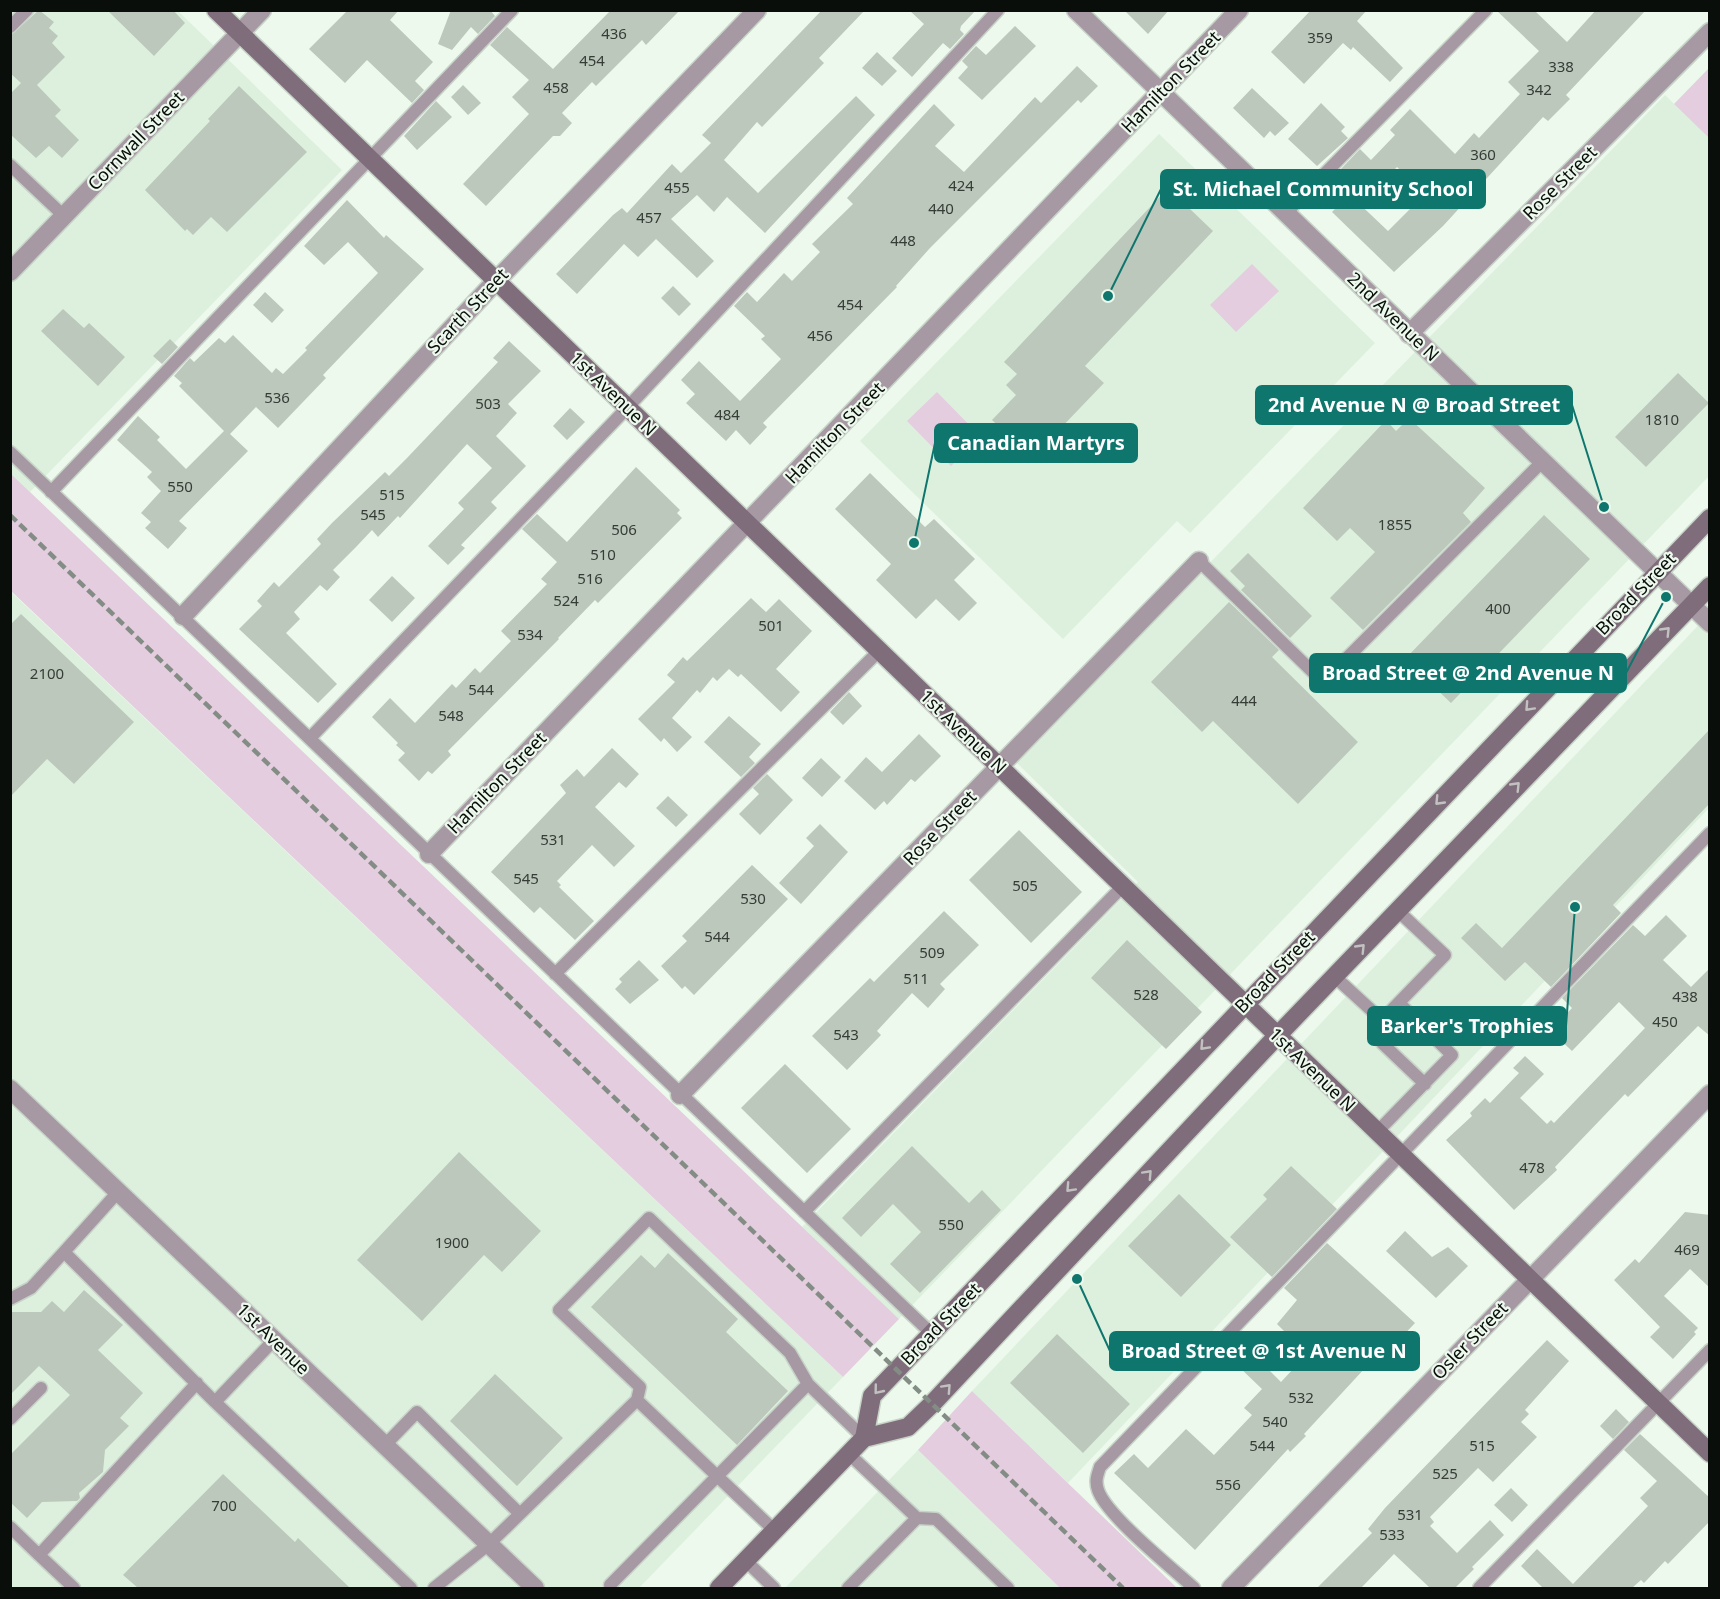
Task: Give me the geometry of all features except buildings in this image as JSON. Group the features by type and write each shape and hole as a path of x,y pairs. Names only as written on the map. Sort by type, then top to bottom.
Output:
{"main road":[{"name":"1st Avenue N","path":"216,10 1710,1453"},
{"name":"Broad Street","path":"864,1438 872,1396 1710,518"},
{"path":"719,1588 864,1438 908,1427 932,1404 1277,1036 1710,585"}],"street":[{"name":"Cornwall Street","path":"10,272 262,10"},
{"name":"Scarth Street","path":"183,616 496,281 757,10"},
{"name":"2nd Avenue N","path":"1076,10 1710,623"},
{"name":"Hamilton Street","path":"429,854 748,525 1239,10"},
{"name":"Rose Street","path":"1409,334 1710,32"},
{"name":"Rose Street","path":"680,1095 1199,561"},
{"name":"1st Avenue","path":"10,1089 535,1588"},
{"name":"Osler Street","path":"1231,1588 1710,1094"}],"lane":[{"path":"10,27 27,10"},
{"path":"51,492 512,10"},
{"path":"310,738 627,408 998,10"},
{"path":"1286,213 1486,10"},
{"path":"10,165 64,216"},
{"path":"10,452 932,1334"},
{"path":"1199,561 1323,682 1543,461"},
{"path":"555,974 879,651"},
{"path":"1194,1588 1112,1512 1099,1492 1096,1479 1100,1467 1402,1156 1710,833"},
{"path":"804,1212 1122,887"},
{"path":"1397,910 1445,955 1382,1020 1382,1043 1425,1084"},
{"path":"1334,976 1382,1020"},
{"path":"1377,1132 1452,1055 1399,1003"},
{"path":"10,1299 31,1288 118,1192"},
{"path":"434,1588 489,1544 637,1400 640,1387 559,1310 649,1218 790,1353 808,1384 864,1438"},
{"path":"64,1252 215,1402 411,1588"},
{"path":"215,1402 274,1340"},
{"path":"1479,1588 1710,1350"},
{"path":"39,1555 196,1383"},
{"path":"610,1585 718,1478 808,1384"},
{"path":"10,1419 41,1388"},
{"path":"637,1400 775,1531"},
{"path":"385,1445 417,1412 519,1513"},
{"path":"849,1454 917,1518 936,1519 1008,1588"},
{"path":"848,1588 917,1518"},
{"path":"10,1527 74,1588"},
{"path":"746,1561 774,1588"}],"shaded area":[{"path":"10,11 178,11 342,170 30,492 10,473"},
{"path":"1709,68 1709,138 1674,104"},
{"path":"1665,95 1709,138 1709,476 899,1319 802,1227 1138,882 1016,762"},
{"path":"1159,134 1375,343 1190,533 1177,521 1063,639 860,441"},
{"path":"1252,264 1279,291 1236,332 1210,305"},
{"path":"937,392 981,437 951,466 907,421"},
{"path":"10,473 899,1319 843,1377 11,591"},
{"path":"10,591 843,1377 639,1588 11,1588"},
{"path":"1709,614 1709,808 1068,1483 972,1391"},
{"path":"972,1391 1177,1588 1060,1588 918,1450"},
{"path":"918,1450 1060,1588 785,1588"}],"railway":[{"path":"10,515 1123,1588"}],"place":[{"name":"St. Michael Community School","path":"1108,296"},
{"name":"2nd Avenue N @ Broad Street","path":"1604,507"},
{"name":"Canadian Martyrs","path":"914,543"},
{"name":"Broad Street @ 2nd Avenue N","path":"1666,597"},
{"name":"Barker's Trophies","path":"1575,907"},
{"name":"Broad Street @ 1st Avenue N","path":"1077,1279"}]}
